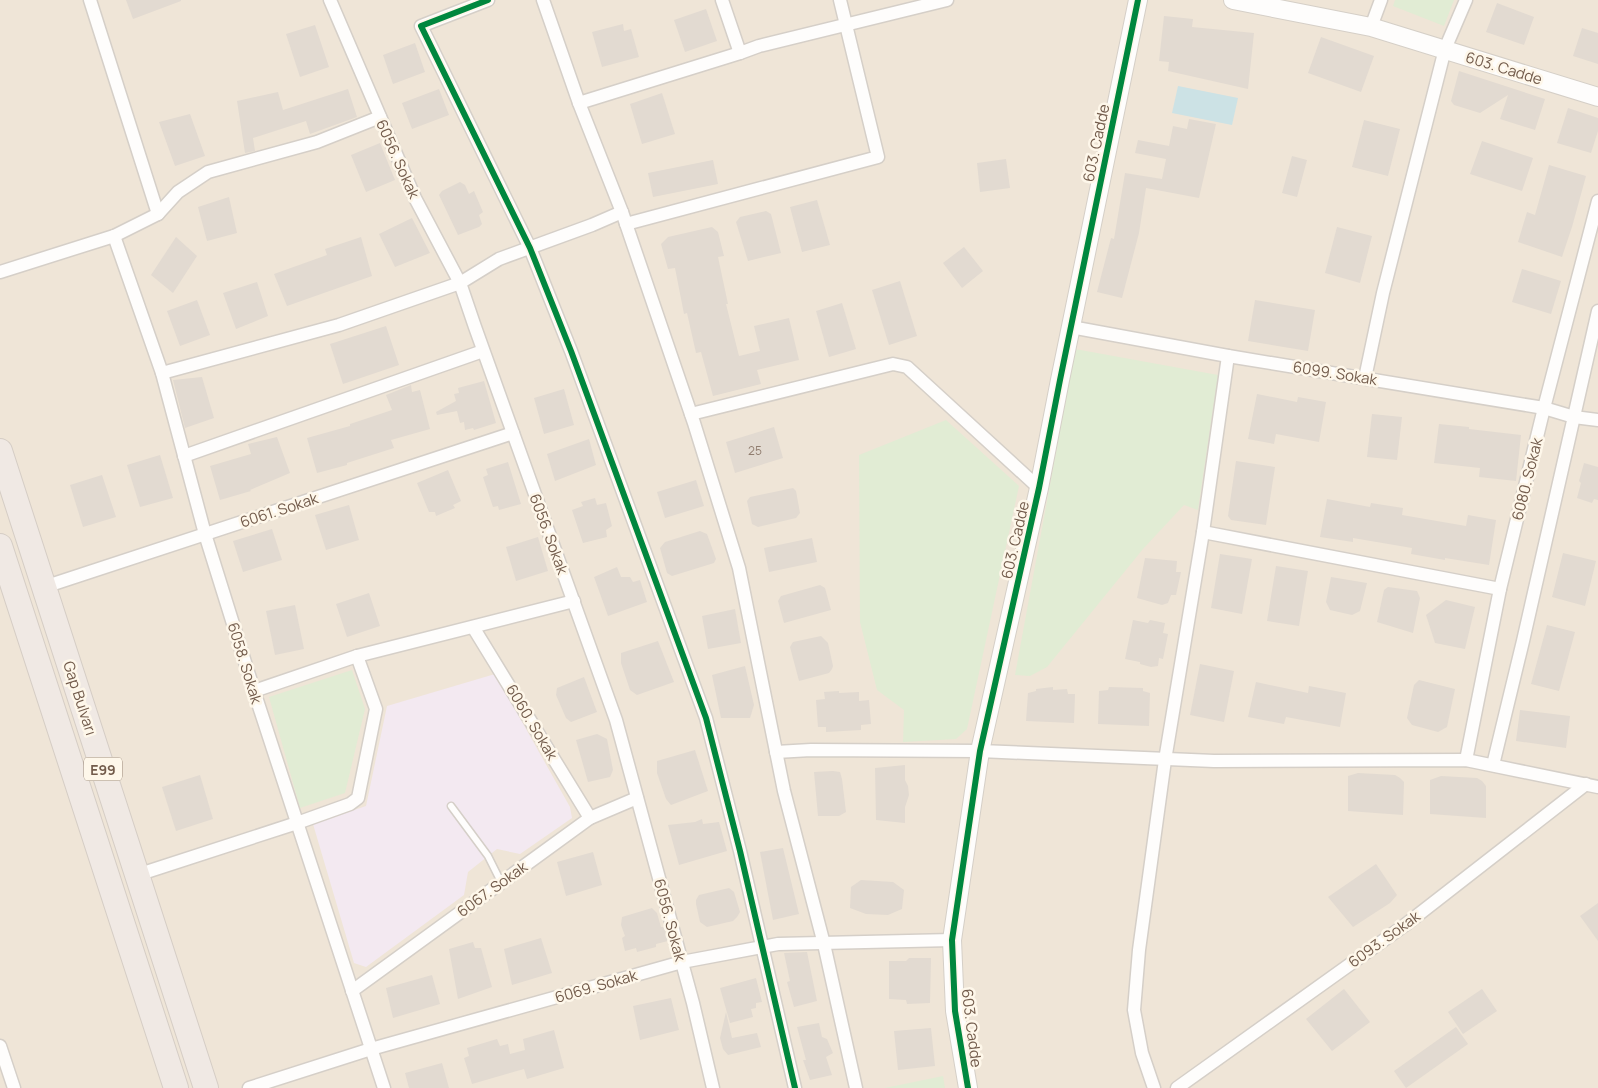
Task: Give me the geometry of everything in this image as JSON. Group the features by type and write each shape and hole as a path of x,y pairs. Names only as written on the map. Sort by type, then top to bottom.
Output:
{"highway":[{"name":"Gap Bulvarı","path":"0,450 206,1088"},
{"name":"Gap Bulvarı","path":"0,546 176,1088"}],"street":[{"path":"90,0 158,214"},
{"name":"6056. Sokak","path":"330,0 415,198 460,283 616,720 682,962 713,1088"},
{"path":"488,0 421,26 530,248 571,351 706,718 740,851 795,1088"},
{"path":"543,0 579,103 624,218 691,414 739,568 784,791 824,944 856,1088"},
{"path":"722,0 740,53"},
{"path":"162,373 339,324 460,283 499,259 592,225 878,157 840,0"},
{"path":"579,103 759,46 947,0"},
{"name":"603. Cadde","path":"968,1088 955,1011 952,940 980,751 1040,488 1138,0"},
{"name":"603. Cadde","path":"1233,0 1371,26 1598,97"},
{"path":"1371,26 1381,0"},
{"path":"1365,378 1383,293 1446,49 1466,0"},
{"path":"0,272 114,236 158,214 178,192 208,172 317,142 380,117"},
{"name":"6080. Sokak","path":"1466,760 1500,589 1544,408 1598,201"},
{"name":"6058. Sokak","path":"114,236 162,373 205,534 254,691 384,1088"},
{"path":"1493,765 1598,311"},
{"name":"6099. Sokak","path":"1071,327 1228,356 1544,408 1574,417 1598,420"},
{"path":"184,456 483,351"},
{"path":"1154,1088 1142,1053 1134,1010 1140,950 1165,760 1203,532 1228,356"},
{"path":"691,414 893,364 906,367 1040,488"},
{"name":"6061. Sokak","path":"44,587 513,433"},
{"path":"1203,532 1500,589"},
{"path":"254,691 357,656 574,601"},
{"name":"6060. Sokak","path":"473,627 590,818"},
{"path":"137,875 297,823 350,804 358,798 376,708 357,656"},
{"path":"776,752 811,750 980,751 1214,761 1466,760 1592,786"},
{"name":"6093. Sokak","path":"1176,1088 1405,924 1592,786"},
{"name":"6067. Sokak","path":"352,991 590,818 637,798"},
{"name":"6069. Sokak","path":"249,1088 371,1049 682,962 778,944 952,940"},
{"path":"0,1046 14,1088"}],"lane":[{"path":"451,806 488,856 501,882"}],"shaded area":[{"path":"0,0 1598,0 1598,1088 0,1088"},
{"path":"1178,86 1238,98 1232,125 1172,113"},
{"path":"495,674 570,807 572,818 520,854 497,849 468,872 464,895 366,967 354,963 313,824 366,806 387,706"}],"green space":[{"path":"1395,0 1454,0 1444,26 1393,6"},
{"path":"1075,349 1218,375 1198,510 1184,505 1143,549 1047,667 1030,676 1015,675"},
{"path":"946,420 1019,486 967,729 956,739 903,742 904,710 877,690 860,622 859,455"},
{"path":"352,670 365,709 345,793 300,808 269,697"},
{"path":"943,1076 945,1088 885,1088"}],"building":[{"path":"126,0 181,0 181,1 133,19"},
{"path":"1497,3 1534,17 1524,45 1486,32"},
{"path":"706,9 717,41 685,52 674,20"},
{"path":"1164,16 1193,19 1192,27 1254,33 1248,89 1168,71 1169,62 1159,61"},
{"path":"623,24 624,31 631,29 639,57 602,67 592,32"},
{"path":"315,25 329,67 300,77 286,34"},
{"path":"1582,28 1598,33 1598,64 1573,56"},
{"path":"1321,37 1374,56 1361,92 1308,73"},
{"path":"415,43 425,72 393,84 383,55"},
{"path":"1459,71 1545,99 1535,130 1500,119 1508,95 1480,113 1454,105 1451,101"},
{"path":"348,89 357,117 310,134 306,121 253,138 255,151 245,153 237,101 278,92 283,110"},
{"path":"439,89 449,115 412,129 402,103"},
{"path":"662,93 675,134 642,144 630,104"},
{"path":"1568,108 1598,118 1598,131 1591,153 1557,143"},
{"path":"190,114 205,156 175,166 159,122"},
{"path":"1189,119 1216,124 1199,198 1146,188 1139,233 1122,298 1097,292 1111,238 1114,239 1125,173 1162,179 1166,159 1135,153 1138,140 1169,146 1173,126 1187,129"},
{"path":"1364,120 1400,129 1388,176 1352,167"},
{"path":"1482,141 1533,158 1522,191 1470,174"},
{"path":"380,143 395,180 366,192 351,155"},
{"path":"1292,156 1307,160 1297,197 1282,193"},
{"path":"1006,159 1010,188 980,192 977,163"},
{"path":"713,160 718,184 653,197 648,173"},
{"path":"1549,165 1586,176 1562,257 1518,242 1527,212 1535,215"},
{"path":"460,182 465,185 469,194 474,191 483,212 479,215 482,224 479,227 458,235 439,195 442,191"},
{"path":"229,197 237,233 207,241 198,207"},
{"path":"817,200 830,245 802,252 790,207"},
{"path":"766,211 771,214 781,253 748,261 736,222 740,217"},
{"path":"412,218 430,253 395,267 379,234"},
{"path":"712,227 718,232 724,256 718,257 728,304 726,304 739,356 760,351 754,326 789,318 799,360 757,370 761,384 713,396 701,352 696,353 687,313 684,314 675,268 668,269 661,244 668,237"},
{"path":"1337,227 1372,236 1360,283 1325,273"},
{"path":"176,237 197,256 173,293 151,275"},
{"path":"361,237 372,276 287,306 274,274 327,255 325,249"},
{"path":"964,247 983,271 962,288 943,263"},
{"path":"1522,269 1561,281 1551,314 1512,302"},
{"path":"900,281 917,336 889,345 872,290"},
{"path":"257,282 268,316 236,329 223,293"},
{"path":"197,300 210,335 180,346 167,311"},
{"path":"1255,300 1315,310 1308,351 1248,341"},
{"path":"842,303 856,349 829,357 816,311"},
{"path":"386,326 399,365 343,384 330,344"},
{"path":"202,377 214,418 185,428 173,380"},
{"path":"484,381 496,423 474,430 473,428 465,430 464,422 460,423 457,411 437,415 436,412 456,401 454,394 459,393 458,388"},
{"path":"411,385 412,392 420,390 430,429 391,440 394,448 347,463 347,465 317,473 307,438 350,426 350,424 392,410 386,395"},
{"path":"564,389 574,425 544,434 534,398"},
{"path":"1257,394 1297,402 1298,397 1326,402 1319,442 1276,434 1274,444 1248,439"},
{"path":"1372,414 1402,417 1397,460 1367,457"},
{"path":"1439,424 1521,435 1516,481 1479,477 1480,468 1434,463"},
{"path":"774,427 783,458 735,473 726,442"},
{"path":"277,437 290,473 251,491 220,500 210,466 251,454 248,444"},
{"path":"589,439 596,465 555,481 547,454"},
{"path":"160,455 173,498 140,507 127,465"},
{"path":"1236,461 1275,467 1266,525 1231,520 1228,516"},
{"path":"508,462 521,504 499,510 498,506 493,507 483,477 488,475 486,469"},
{"path":"1584,463 1598,467 1598,500 1594,499 1592,503 1577,498"},
{"path":"448,470 461,501 453,505 455,508 436,516 435,512 429,512 417,483"},
{"path":"102,475 116,517 83,527 70,485"},
{"path":"696,480 704,506 665,518 657,492"},
{"path":"793,488 796,491 800,513 796,518 758,527 752,524 747,501 750,497"},
{"path":"595,498 597,505 606,503 612,526 606,530 607,537 583,543 572,510 583,506 581,502"},
{"path":"1327,499 1370,507 1371,503 1403,508 1402,515 1466,526 1468,515 1496,520 1489,565 1411,554 1412,548 1353,538 1353,542 1320,537"},
{"path":"349,505 359,540 326,550 315,515"},
{"path":"272,529 282,560 243,572 233,541"},
{"path":"700,531 707,534 716,559 714,563 672,576 667,573 660,548 665,542"},
{"path":"538,537 548,571 516,581 506,547"},
{"path":"812,538 817,562 769,572 764,548"},
{"path":"1563,553 1596,561 1585,606 1552,597"},
{"path":"1220,554 1252,559 1242,614 1211,608"},
{"path":"1145,558 1177,561 1176,572 1181,572 1176,595 1171,595 1168,603 1162,605 1137,598"},
{"path":"1276,566 1308,571 1299,626 1267,621"},
{"path":"617,567 621,577 630,577 633,582 640,580 647,602 608,616 594,577"},
{"path":"1331,577 1367,583 1360,611 1352,615 1330,610 1326,602"},
{"path":"820,585 825,588 831,610 784,623 778,601 781,596"},
{"path":"1388,587 1417,591 1420,598 1413,633 1377,622 1384,590"},
{"path":"369,593 380,626 347,637 336,604"},
{"path":"1446,600 1475,607 1465,649 1435,643 1426,615"},
{"path":"295,605 304,649 275,655 266,611"},
{"path":"735,609 741,643 708,649 702,616"},
{"path":"1133,620 1148,623 1150,620 1165,623 1163,633 1168,634 1163,659 1159,658 1158,666 1151,667 1140,664 1140,662 1125,659"},
{"path":"1547,625 1575,632 1559,691 1531,684"},
{"path":"821,636 828,643 832,669 829,673 799,681 790,647 793,642"},
{"path":"658,641 674,682 637,695 630,690 621,663 621,653"},
{"path":"1200,664 1234,671 1224,722 1190,715"},
{"path":"745,666 754,705 750,718 721,718 712,675"},
{"path":"584,677 597,712 571,722 566,718 556,695 557,688"},
{"path":"1419,680 1455,689 1447,727 1438,732 1412,725 1407,718 1414,685"},
{"path":"1256,682 1308,693 1309,686 1346,693 1340,727 1286,717 1284,724 1248,717"},
{"path":"1053,687 1053,690 1067,689 1068,694 1075,694 1074,723 1026,721 1028,693 1036,691 1036,689"},
{"path":"1109,687 1143,688 1143,691 1150,693 1149,726 1098,724 1099,691 1108,690"},
{"path":"839,691 839,693 859,692 859,701 869,700 871,724 861,725 861,730 826,732 826,727 818,727 816,700 825,699 824,692"},
{"path":"1520,710 1570,716 1566,748 1516,741"},
{"path":"597,734 607,739 613,770 610,777 588,782 576,740"},
{"path":"695,750 708,791 671,805 666,799 657,773 657,761"},
{"path":"905,765 905,780 909,795 905,807 905,823 876,820 875,768"},
{"path":"814,772 840,772 846,812 839,816 818,816"},
{"path":"1358,773 1395,775 1400,778 1404,782 1403,815 1348,811 1348,776"},
{"path":"200,775 213,819 176,831 162,787"},
{"path":"1441,776 1477,778 1482,781 1486,786 1486,818 1430,814 1430,780"},
{"path":"702,819 703,824 719,822 727,851 679,865 668,825 695,822"},
{"path":"783,848 799,914 773,920 760,852"},
{"path":"593,852 602,885 566,896 557,862"},
{"path":"1376,864 1397,895 1390,903 1353,927 1328,897"},
{"path":"861,880 893,882 904,890 902,909 888,915 866,914 850,908 851,887"},
{"path":"729,888 734,892 740,912 733,921 707,927 700,922 696,900 699,895"},
{"path":"1598,903 1598,941 1580,916"},
{"path":"652,908 657,913 661,927 664,927 668,941 656,944 656,947 637,952 636,948 625,951 622,938 625,936 621,925 622,917"},
{"path":"541,938 552,973 512,985 504,949"},
{"path":"473,942 475,948 481,948 492,987 458,999 449,949"},
{"path":"807,952 817,1001 794,1007 787,982 790,981 784,953"},
{"path":"909,958 931,958 930,1003 907,1004 906,1000 889,999 889,961 906,961"},
{"path":"432,975 440,1004 393,1018 386,988"},
{"path":"756,978 762,1002 756,1003 756,1008 751,1009 753,1017 730,1023 720,988"},
{"path":"1344,989 1370,1022 1332,1051 1306,1019"},
{"path":"1482,989 1497,1011 1463,1034 1448,1012"},
{"path":"671,998 679,1030 640,1040 633,1006"},
{"path":"726,1012 732,1038 757,1033 761,1047 728,1055 723,1049 720,1038"},
{"path":"819,1023 822,1037 827,1039 833,1053 826,1057 832,1075 810,1080 803,1060 806,1060 797,1027"},
{"path":"1456,1027 1468,1044 1406,1088 1394,1071"},
{"path":"931,1028 935,1066 898,1070 894,1031"},
{"path":"554,1030 564,1068 527,1079 524,1069 472,1084 464,1058 469,1056 467,1048 497,1039 500,1046 508,1044 510,1054 525,1050 523,1039"},
{"path":"442,1063 449,1088 409,1088 405,1073"}],"cycle path":[{"path":"488,0 421,26 530,248 571,351 706,718 740,851 795,1088"},
{"path":"968,1088 955,1011 952,940 980,751 1039,488 1138,0"}]}
